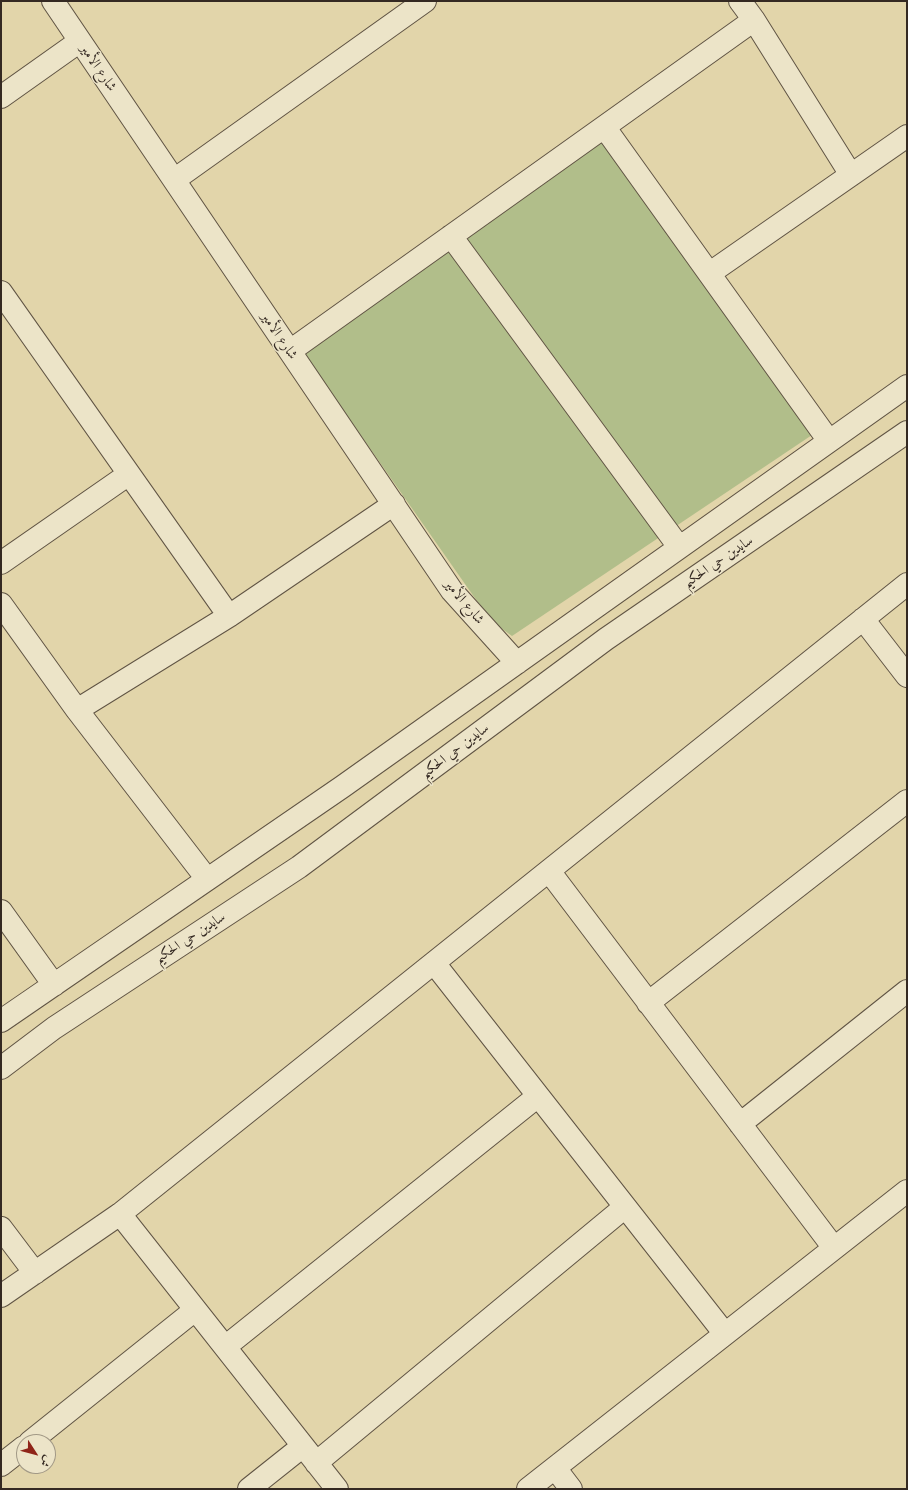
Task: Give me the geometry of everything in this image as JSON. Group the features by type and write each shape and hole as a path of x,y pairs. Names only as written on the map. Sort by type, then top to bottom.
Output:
{"street":[{"name":"شارع الأمير","path":"53,1 452,591 517,663"},
{"path":"174,180 425,1"},
{"path":"740,1 754,20 851,175"},
{"path":"290,351 605,128 754,20"},
{"path":"1,97 80,41"},
{"path":"605,128 829,441"},
{"path":"710,273 907,136"},
{"path":"451,236 679,547"},
{"path":"1,292 229,616"},
{"path":"1,1021 517,663 907,386"},
{"name":"سايدين حي الحكيم","path":"1,1068 54,1028 299,867 606,639 907,432"},
{"path":"1,563 129,474"},
{"path":"77,710 229,616 394,504"},
{"path":"1,1296 120,1214 907,584"},
{"path":"1,604 77,710 207,879"},
{"path":"863,619 907,676"},
{"path":"648,1003 907,800"},
{"path":"549,871 834,1248"},
{"path":"1,911 54,985"},
{"path":"434,963 725,1334"},
{"path":"740,1124 907,991"},
{"path":"225,1347 538,1096"},
{"path":"528,1489 907,1191"},
{"path":"316,1463 625,1207"},
{"path":"120,1214 337,1489"},
{"path":"1,1228 35,1273"},
{"path":"40,1434 195,1310"},
{"path":"249,1489 303,1446"},
{"path":"1,1465 16,1453"},
{"path":"555,1468 571,1489"}],"green space":[{"path":"604,141 812,435 512,636 491,621 303,353"}]}
